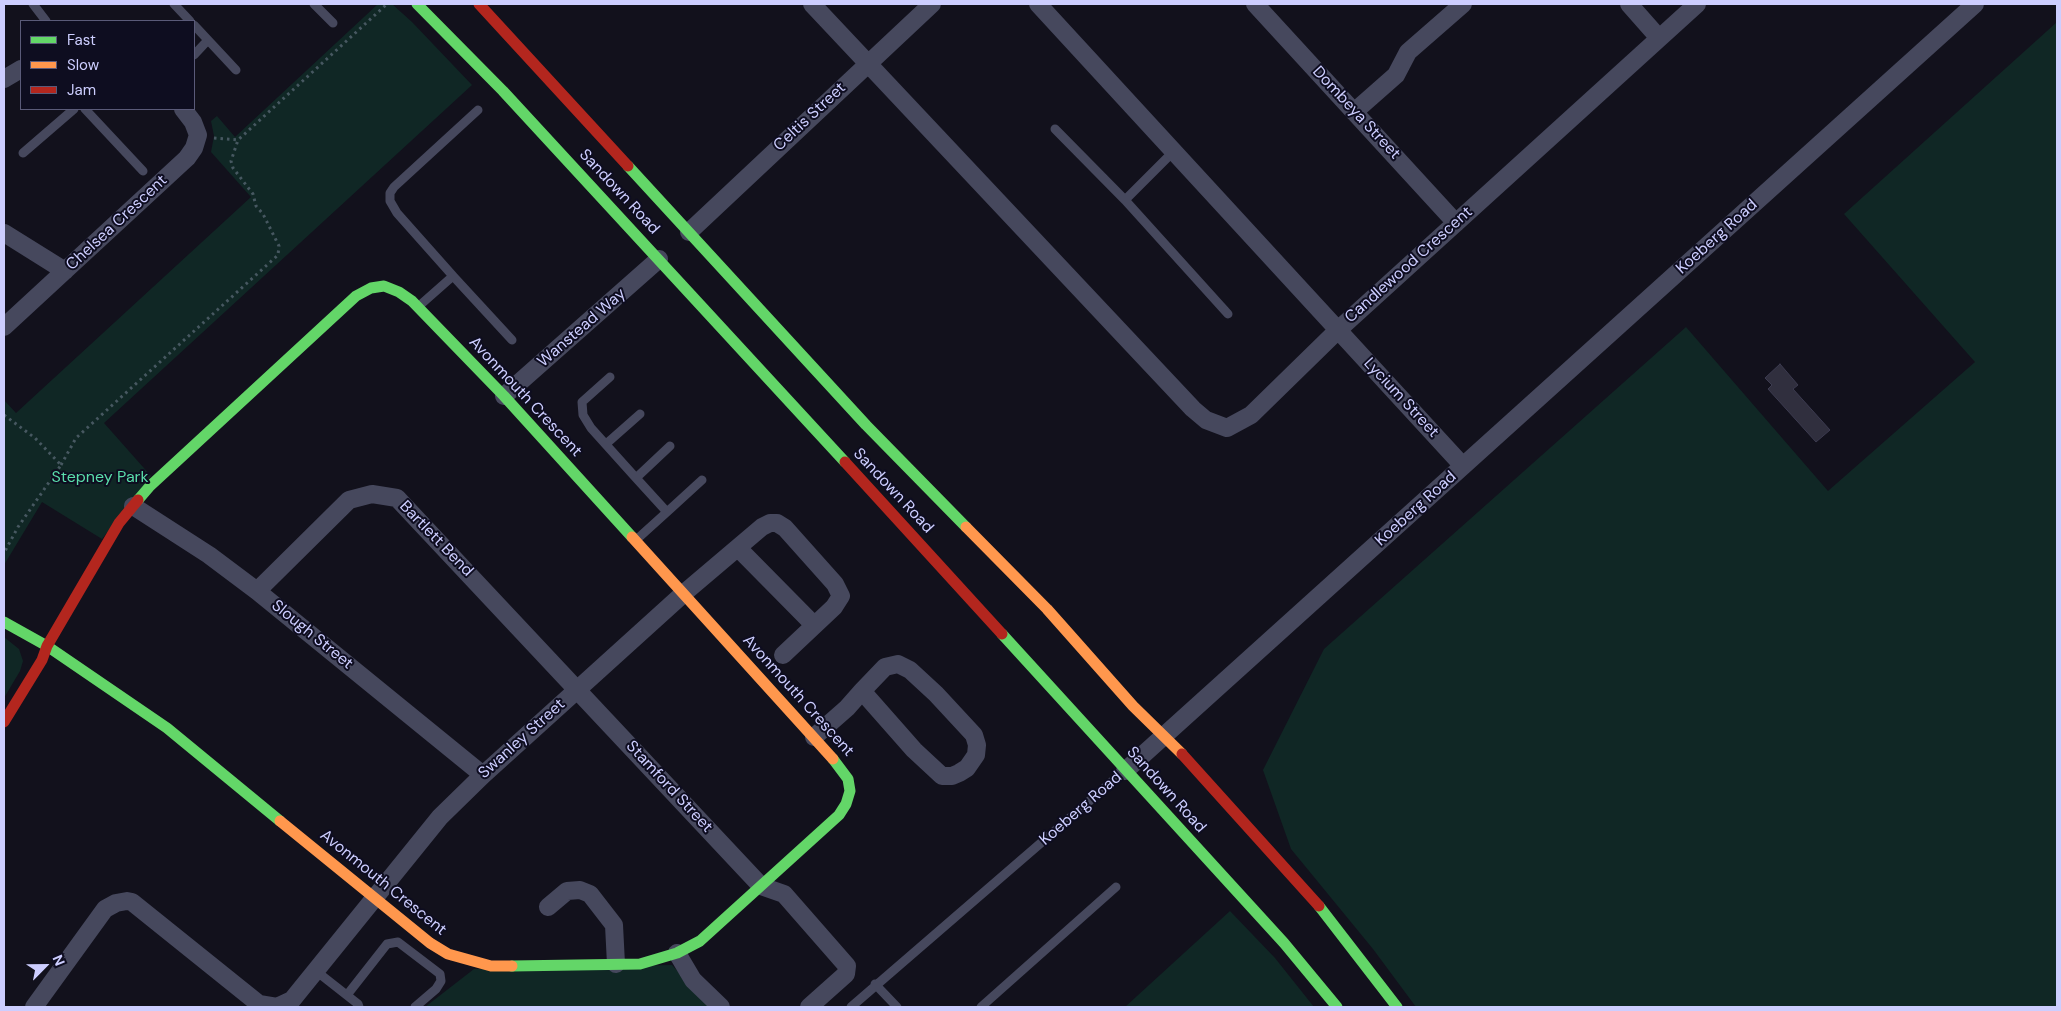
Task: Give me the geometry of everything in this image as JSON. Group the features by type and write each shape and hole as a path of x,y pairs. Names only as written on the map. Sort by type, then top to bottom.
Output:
{"main road":[{"name":"Sandown Road","path":"417,4 503,90 659,259 1284,943 1337,1007"},
{"name":"Sandown Road","path":"479,4 866,425 1047,609 1133,706 1165,736 1327,915 1398,1007"},
{"name":"Avonmouth Crescent","path":"384,286 399,292 418,308 504,396 814,737 846,775 850,791 846,804 839,816 700,941 677,953 640,964 491,966 448,954 430,943 167,728 47,646 119,523 150,486 356,296 371,288 384,286"},
{"path":"4,622 47,646 42,660 4,722"}],"street":[{"path":"812,4 1186,402 1206,420 1227,428 1251,415 1338,330"},
{"name":"Celtis Street","path":"689,232 932,4"},
{"name":"Candlewood Crescent","path":"1038,4 1338,330 1697,4"},
{"name":"Dombeya Street","path":"1255,4 1456,223"},
{"path":"1354,112 1396,75 1408,52 1463,4"},
{"path":"1629,4 1659,38"},
{"name":"Koeberg Road","path":"1125,771 1975,4"},
{"path":"4,78 20,70"},
{"path":"184,110 196,126 198,138"},
{"name":"Chelsea Crescent","path":"4,327 187,158 198,138"},
{"path":"4,233 65,271"},
{"name":"Wanstead Way","path":"504,396 659,259"},
{"name":"Lycium Street","path":"1338,330 1463,466"},
{"name":"Bartlett Bend","path":"257,591 349,500 372,494 389,496 403,503 578,688"},
{"name":"Slough Street","path":"133,506 209,555 257,591 483,775"},
{"name":"Swanley Street","path":"38,1006 105,909 121,902 132,902 259,1004 277,1007 292,1000 440,817 483,775 682,594 762,527 777,523 785,528 839,590 840,596 838,602 783,655"},
{"path":"738,548 814,625"},
{"path":"814,737 885,667 898,664 903,666 936,694 974,735 977,745 976,755 967,768 959,773 952,776 942,776 914,750 862,691"},
{"name":"Stamford Street","path":"578,688 761,886"},
{"path":"761,886 784,894 848,966 846,974 809,1007"},
{"path":"548,907 567,891 580,890 590,894 614,925 616,964"},
{"path":"677,953 693,980 720,1007"}],"lane":[{"path":"33,4 45,20"},
{"path":"174,4 189,20"},
{"path":"314,4 333,23"},
{"path":"195,26 236,70"},
{"path":"195,54 208,40"},
{"path":"23,153 73,110"},
{"path":"86,110 143,171"},
{"path":"478,110 394,187 390,193 390,201 396,213 512,340"},
{"path":"1055,129 1125,200 1228,314"},
{"path":"1125,200 1174,151"},
{"path":"418,308 453,276"},
{"path":"610,377 582,402 581,410 585,419 606,444 667,512"},
{"path":"606,444 640,414"},
{"path":"636,478 670,446"},
{"path":"636,540 702,480"},
{"name":"Koeberg Road","path":"851,1007 875,984 1125,771"},
{"path":"981,1007 1116,887"},
{"path":"347,995 380,952 388,944 398,942 440,974 441,981 436,989 415,1007"},
{"path":"316,971 358,1004 359,1007"},
{"path":"875,984 898,1007"}],"path":[{"path":"4,553 18,526 61,465 76,438 278,255 279,246 263,214 256,206 253,194 233,168 231,160 238,140 387,4"},
{"path":"198,138 238,140"},
{"path":"4,415 35,438 61,465"}],"green space":[{"name":"Stepney Park","path":"378,4 392,4 412,22 472,85 104,423 151,476 102,539 42,502 4,565 4,400 16,413 251,197 211,152 214,136 211,121 217,116 235,137"},
{"path":"2057,22 2057,1007 1416,1007 1373,949 1291,849 1263,770 1324,649 1686,327 1828,491 1975,362 1844,214"},
{"path":"4,637 19,649 23,661 20,671 4,698"},
{"path":"1230,911 1275,958 1314,1007 1125,1007"},
{"path":"672,965 710,1007 425,1007 474,969"}],"building":[{"path":"1780,364 1798,385 1793,389 1830,430 1816,442 1768,389 1772,385 1765,378"}],"traffic: fast":[{"path":"417,4 503,91 845,462"},
{"path":"628,166 866,425 966,527"},
{"path":"138,500 150,486 356,296 371,288 384,286 399,292 412,301 504,396 632,537"},
{"path":"4,622 47,646 167,728 280,821"},
{"path":"1002,634 1284,943 1337,1007"},
{"path":"512,966 640,964 677,953 700,941 839,815 846,804 850,791 848,779 833,759"},
{"path":"1319,906 1397,1007"}],"traffic: slow":[{"path":"966,527 1047,609 1133,706 1182,754"},
{"path":"632,537 833,759"},
{"path":"280,821 430,943 448,954 491,966 512,966"}],"traffic: jam":[{"path":"479,4 628,166"},
{"path":"845,462 1002,634"},
{"path":"4,722 42,660 47,646 119,523 138,500"},
{"path":"1182,754 1319,906"}]}
